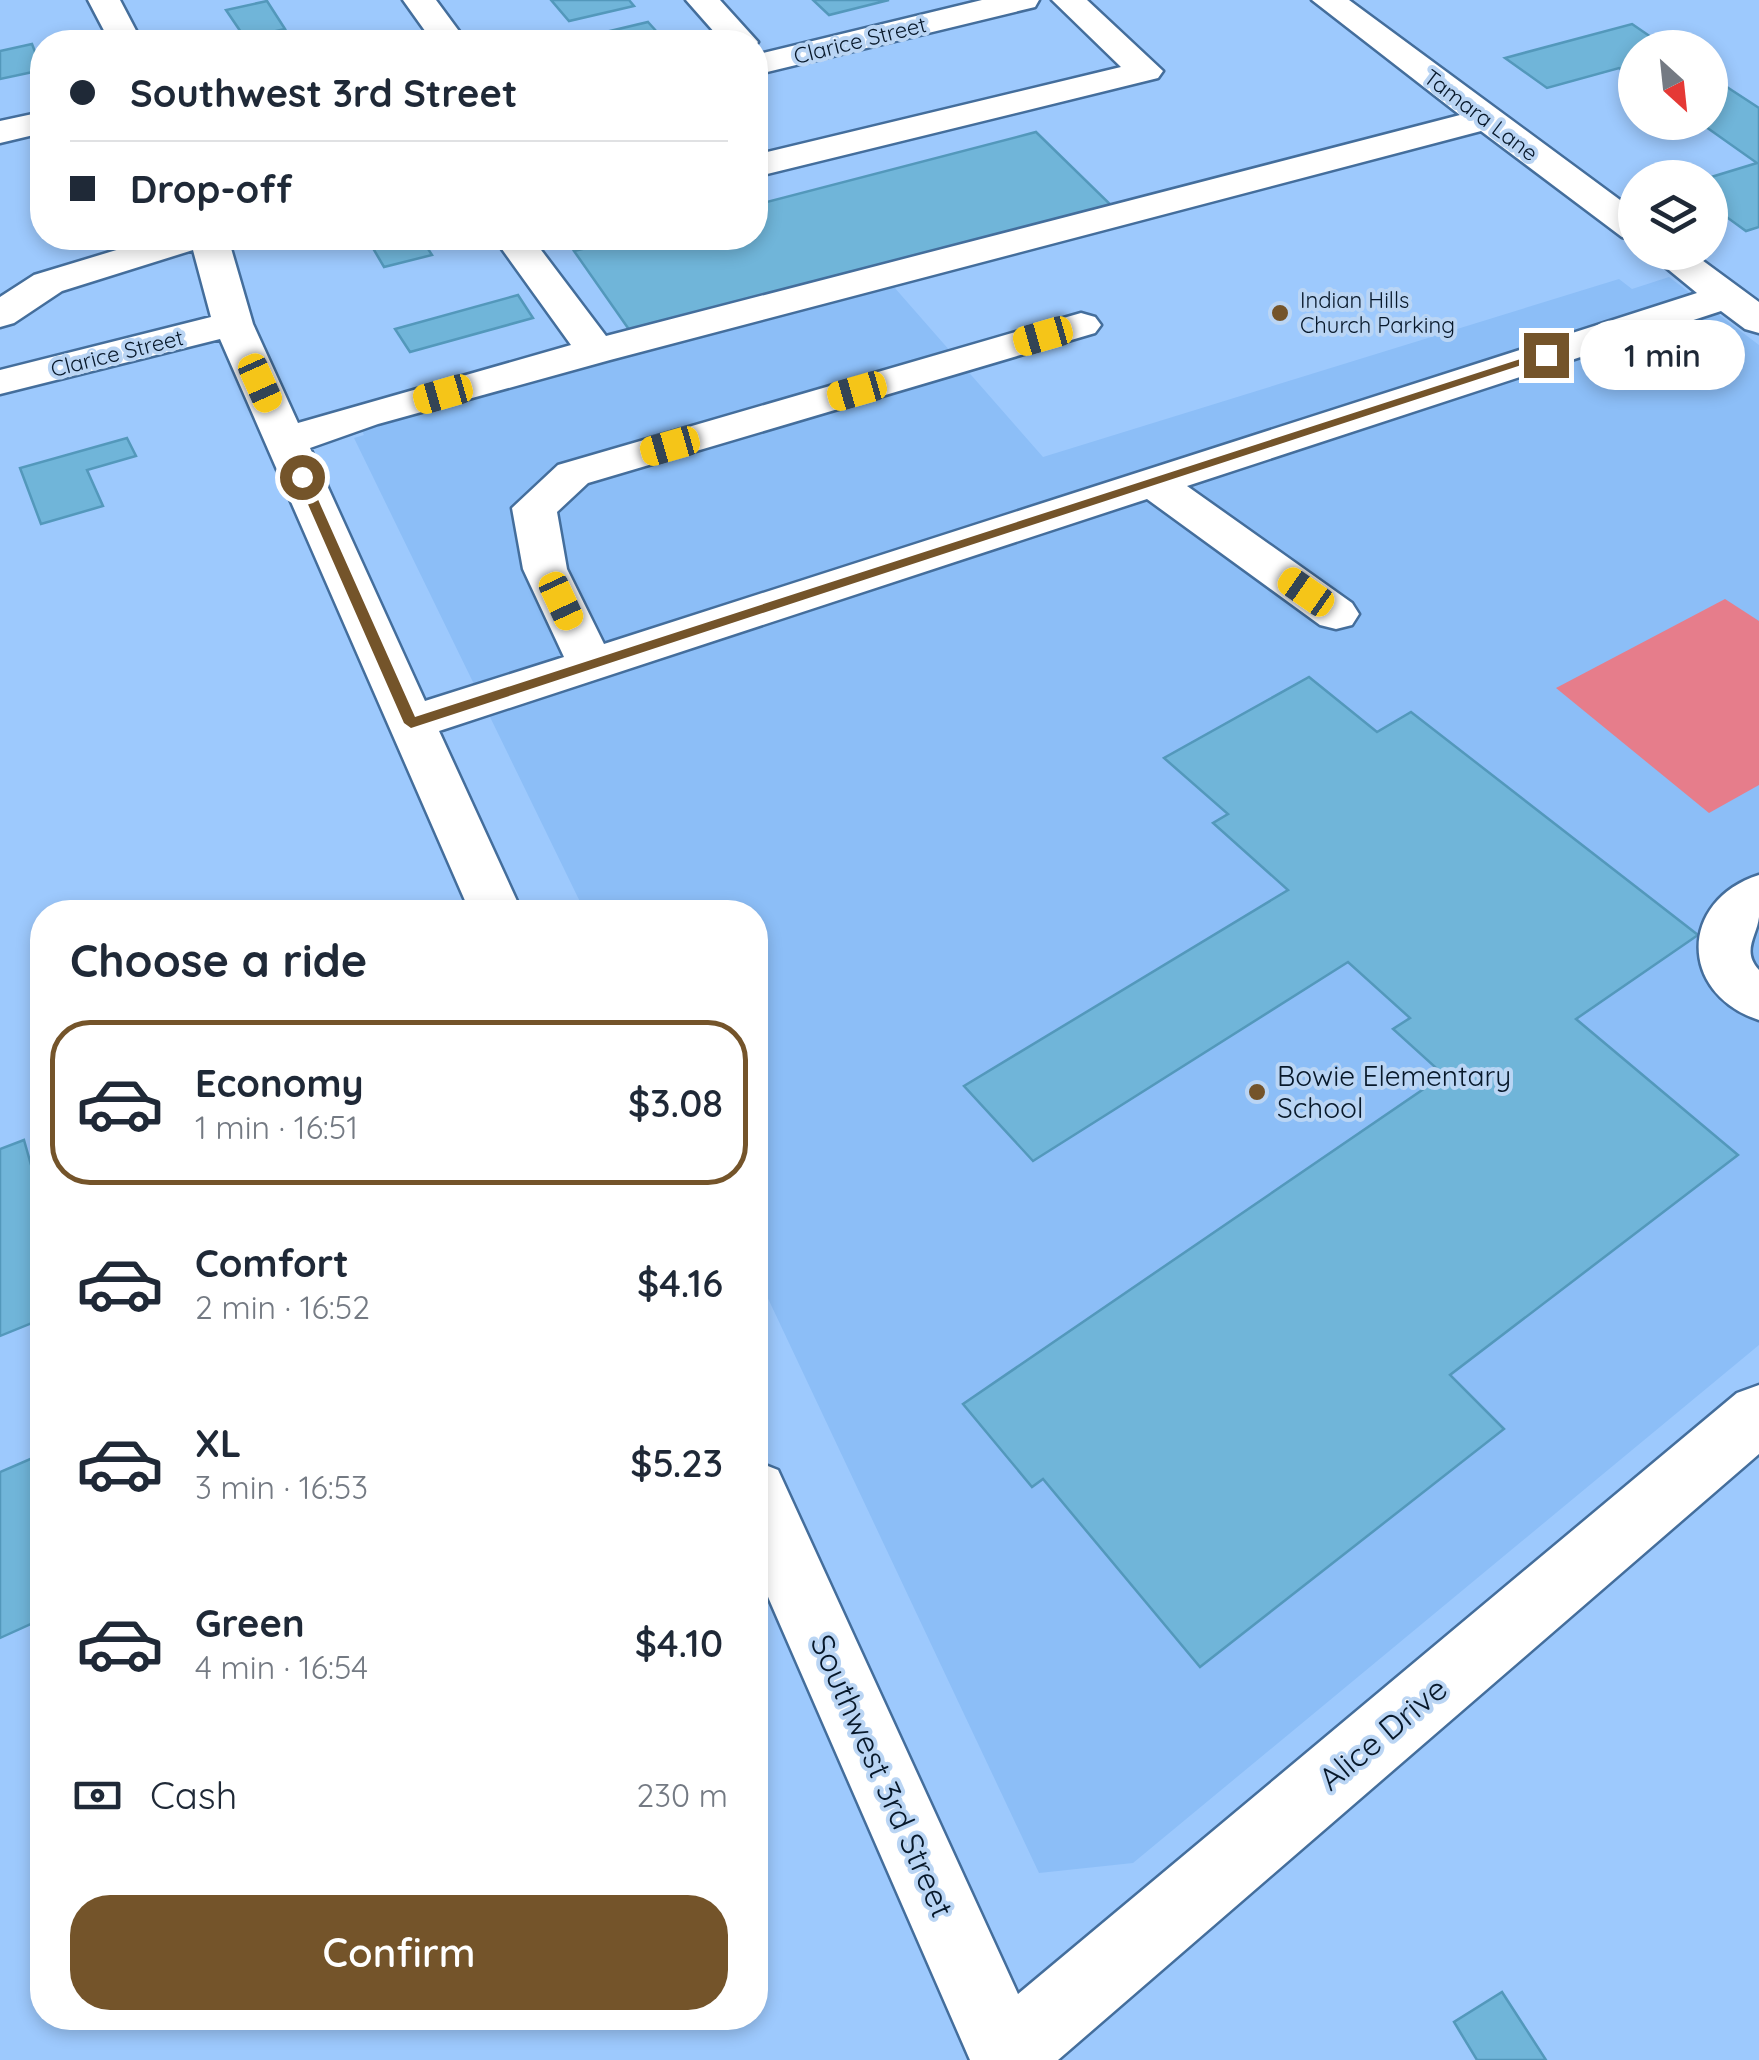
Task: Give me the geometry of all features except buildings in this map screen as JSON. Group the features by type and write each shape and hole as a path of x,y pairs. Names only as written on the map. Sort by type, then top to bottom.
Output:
{"street":[{"path":"104,0 120,30"},
{"path":"419,0 441,30"},
{"path":"702,0 729,30"},
{"name":"Clarice Street","path":"768,54 1020,0"},
{"path":"768,163 1146,71 1068,0"},
{"name":"Tamara Lane","path":"1337,1 1618,216"},
{"path":"286,442 363,416 596,351 1487,119"},
{"path":"0,132 30,126"},
{"path":"0,315 48,283 155,250"},
{"path":"213,250 233,324 491,900"},
{"path":"522,250 596,351"},
{"path":"1690,270 1742,309"},
{"path":"411,723 1153,483 1742,309"},
{"name":"Clarice Street","path":"0,382 233,324"},
{"path":"592,665 545,569 534,508 573,474 1081,326"},
{"path":"1153,483 1336,614"},
{"path":"1759,895 1735,910 1722,941 1734,980 1759,999"},
{"name":"Alice Drive","path":"1008,2057 1759,1414"},
{"name":"Southwest 3rd Street","path":"768,1521 1008,2057"}],"shaded area":[{"name":"Bowie Elementary School","path":"1669,277 1759,345 1759,1345 1133,1863 1039,1873 768,1299 768,900 579,900 354,438 364,435 357,421 872,281 881,291 894,287 1043,457 1619,279 1632,289"},
{"path":"1725,599 1759,621 1759,785 1709,813 1556,688"}],"place":[{"name":"Indian Hills Church Parking","path":"1280,313"},
{"name":"Bowie Elementary School","path":"1257,1092"}],"route":[{"path":"302,477 411,723 1546,355"}]}
